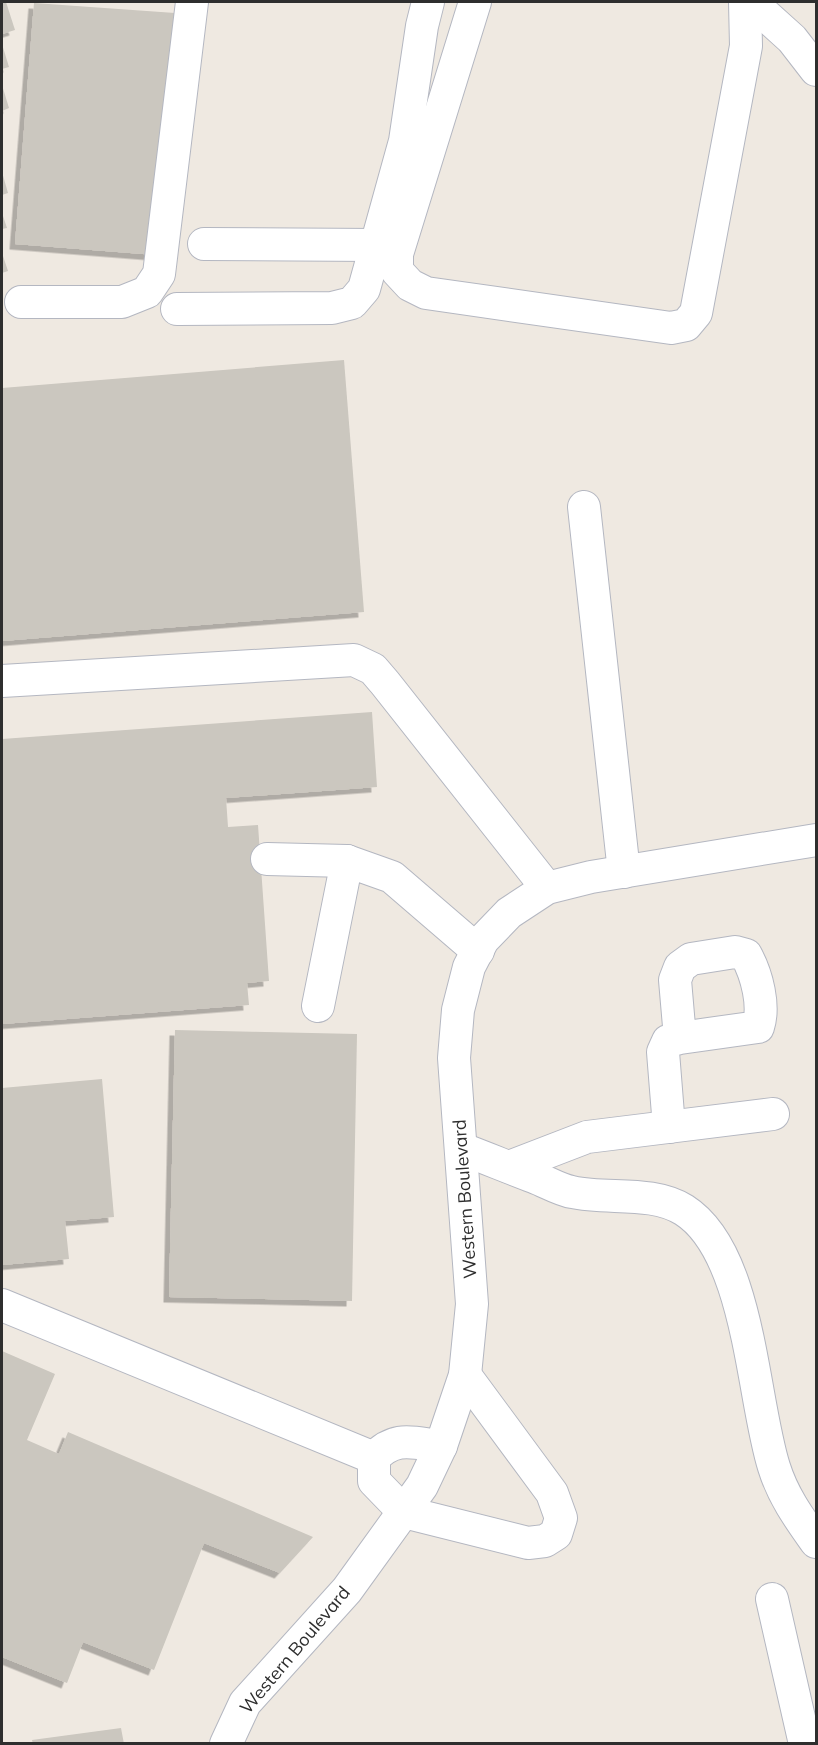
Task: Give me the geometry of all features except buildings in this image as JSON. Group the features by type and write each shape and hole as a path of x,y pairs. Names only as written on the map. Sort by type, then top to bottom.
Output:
{"street":[{"path":"21,302 122,302 147,292 159,274 192,2"},
{"path":"177,309 332,308 352,303 364,289 405,141 422,26 428,2"},
{"path":"474,2 397,254 397,271 410,285 426,293 671,328 686,325 696,313 746,46 745,2"},
{"path":"750,2 792,39 816,70"},
{"path":"204,244 377,245"},
{"path":"584,507 624,872"},
{"path":"2,681 354,660 373,669 386,683 547,888"},
{"name":"Western Boulevard","path":"226,1743 245,1703 347,1590 422,1486 441,1446 465,1375 472,1304 454,1058 458,1010 469,968 483,940 509,913 547,888 624,872 816,840"},
{"path":"267,859 346,861 392,877 478,951"},
{"path":"318,1006 346,861"},
{"path":"669,1127 663,1052 668,1041 680,1038"},
{"path":"509,1167 586,1137 773,1114"},
{"path":"462,1149 571,1192 637,1198 683,1209 702,1226 719,1249 742,1317 774,1466 792,1510 816,1542"},
{"path":"2,1305 374,1458"},
{"path":"441,1446 400,1442 385,1445 374,1458 374,1481 404,1512 528,1543 545,1541 556,1534 561,1518 552,1493 465,1375"},
{"path":"772,1599 805,1743"}]}
